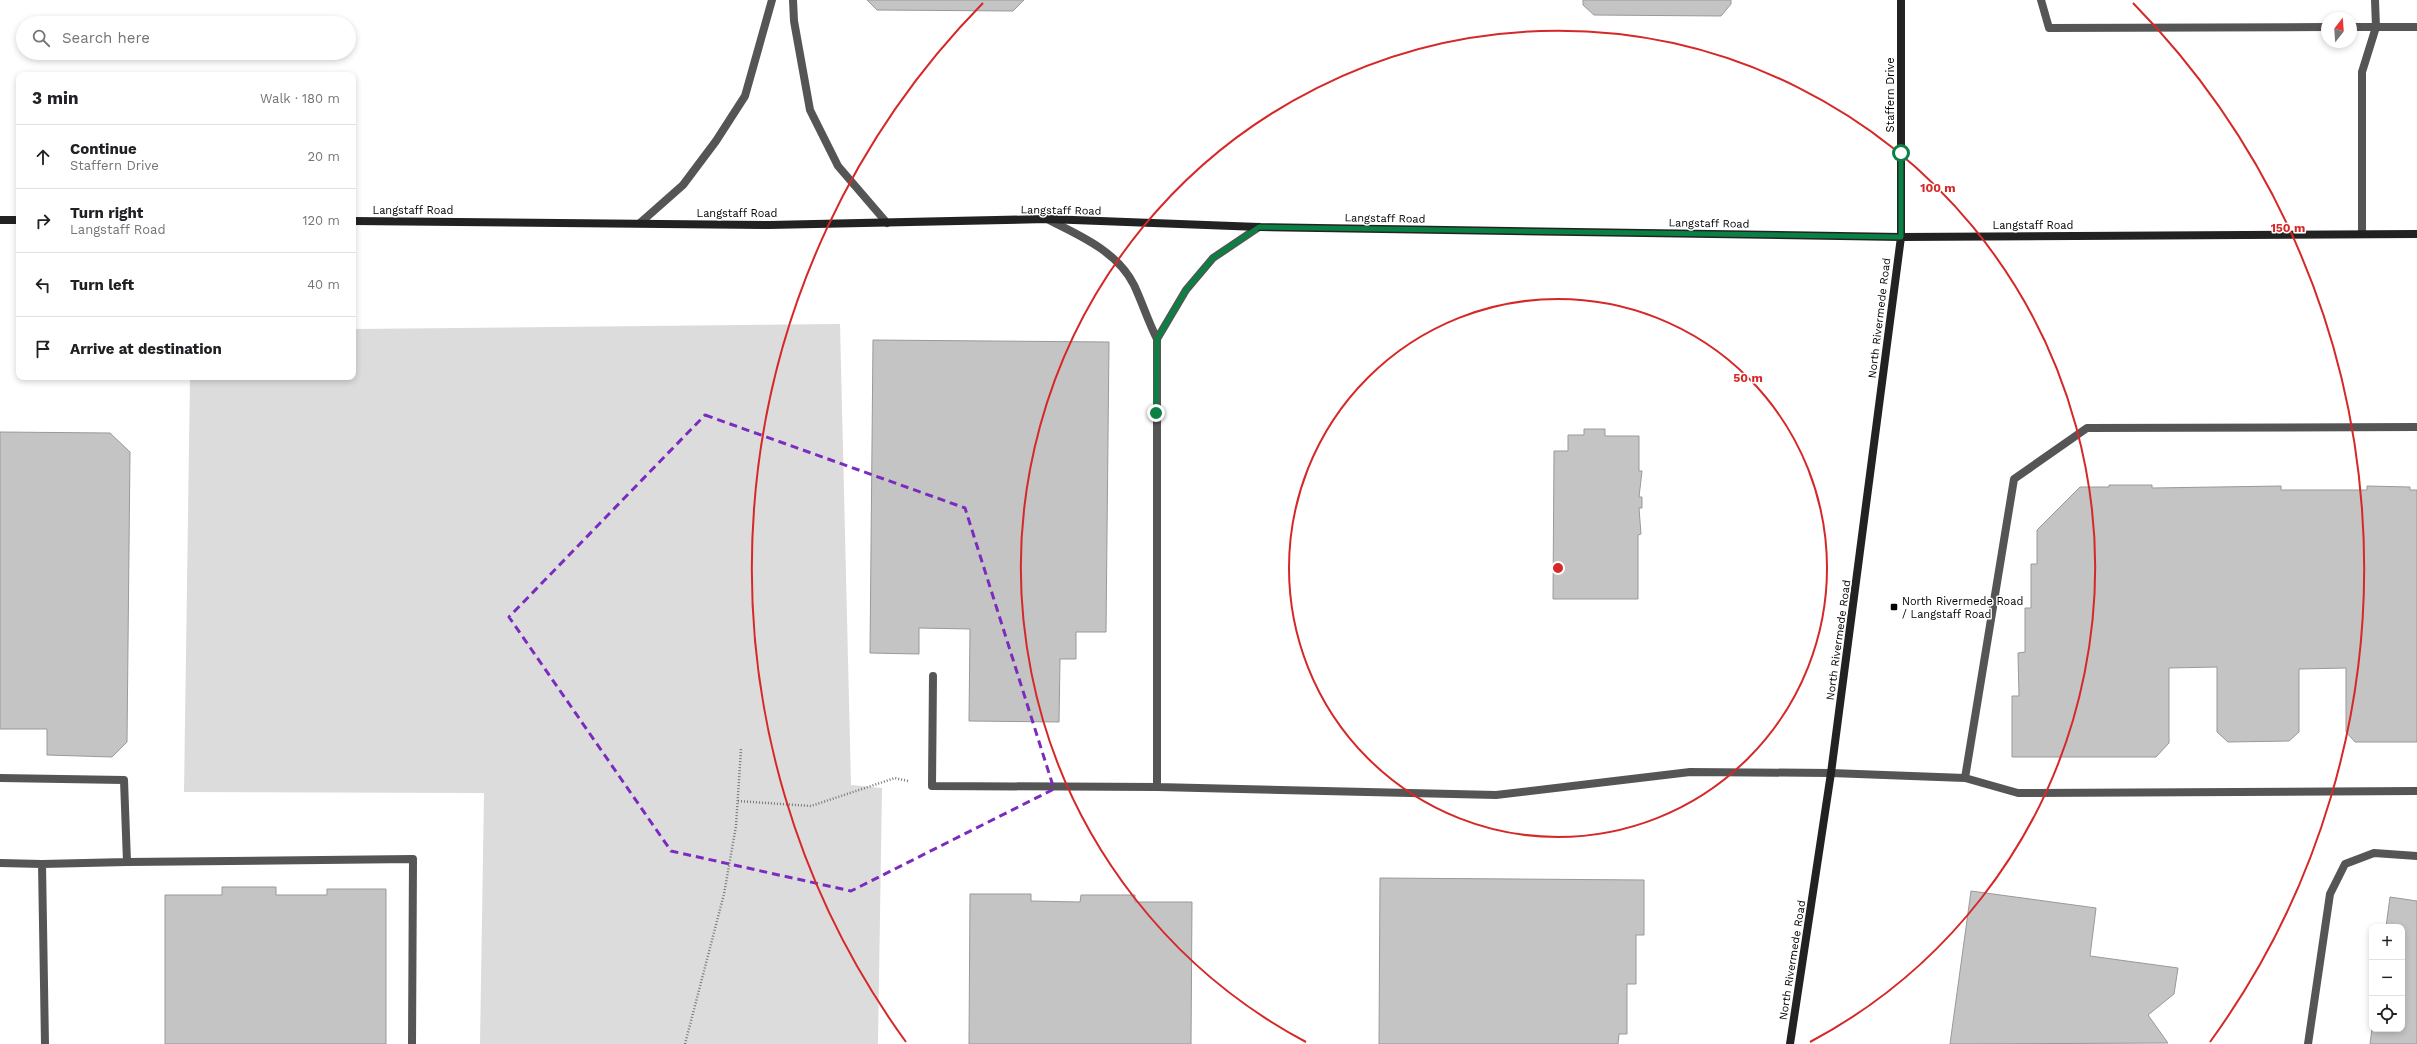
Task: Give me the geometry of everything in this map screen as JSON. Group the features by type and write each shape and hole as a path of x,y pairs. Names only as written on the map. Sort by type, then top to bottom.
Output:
{"main road":[{"name":"Staffern Drive","path":"1901,0 1901,237"},
{"name":"Langstaff Road","path":"356,221 769,225 1047,219 1259,227 1901,237 2417,234"},
{"path":"0,220 16,220"},
{"name":"North Rivermede Road","path":"1790,1044 1831,773 1901,237"}],"lane":[{"path":"640,223 683,185 716,141 745,96 772,0"},
{"path":"793,0 794,21 810,110 838,166 887,222"},
{"path":"2042,0 2049,28 2321,27"},
{"path":"2362,234 2362,72 2376,27 2376,0"},
{"path":"2357,27 2417,27"},
{"path":"1047,219 1087,239 1121,265 1134,284 1157,339 1157,786"},
{"path":"1157,339 1186,290 1213,258 1259,227"},
{"path":"1965,778 2014,479 2087,428 2417,427"},
{"path":"933,676 932,786 1157,786 1496,795 1690,772 1831,773 1965,778 2018,793 2417,791"},
{"path":"0,778 124,780 127,862"},
{"path":"2308,1044 2330,894 2345,864 2374,853 2417,856"},
{"path":"0,863 42,864 413,859 412,1044"},
{"path":"42,864 45,1044"}],"path":[{"path":"685,1044 724,894 738,801 741,749"},
{"path":"738,801 811,806 895,778 932,786"}],"highlighted area":[{"path":"705,415 965,508 1054,789 851,891 671,851 509,617"}],"shaded area":[{"path":"840,324 851,785 882,788 878,1044 480,1044 484,793 184,792 190,380 356,380 356,329"}],"building":[{"path":"867,0 1024,0 1013,11 877,10"},
{"path":"1583,0 1731,0 1731,4 1721,16 1594,15 1583,5"},
{"path":"873,340 1109,342 1106,632 1076,632 1076,659 1060,659 1059,722 969,721 970,629 919,628 919,654 870,653"},
{"path":"1584,429 1605,429 1605,436 1639,436 1639,471 1642,471 1639,497 1642,497 1642,508 1639,508 1641,534 1638,535 1638,599 1553,599 1554,451 1568,451 1568,435 1584,435"},
{"path":"0,432 110,433 130,452 127,742 112,757 47,755 47,729 0,729"},
{"path":"2109,485 2152,485 2152,488 2281,486 2281,490 2367,490 2367,486 2410,487 2410,490 2417,490 2417,742 2355,742 2346,732 2346,668 2299,669 2299,732 2289,741 2228,742 2217,732 2217,667 2169,668 2169,743 2156,757 2012,757 2012,696 2019,696 2018,653 2025,652 2025,608 2031,608 2031,564 2037,564 2037,530 2080,487 2109,487"},
{"path":"1380,878 1644,880 1644,935 1636,935 1636,984 1627,984 1627,1034 1619,1034 1618,1044 1379,1044"},
{"path":"222,887 276,887 276,895 327,895 327,889 386,889 386,1044 165,1044 165,895 222,895"},
{"path":"1971,891 2096,908 2090,956 2178,968 2174,994 2148,1015 2168,1043 1950,1044"},
{"path":"970,894 1031,894 1031,901 1080,902 1081,895 1135,895 1135,902 1192,902 1191,1044 969,1044"},
{"path":"2390,897 2417,901 2417,1044 2370,1044 2372,1032 2405,1032 2405,924 2386,924"}],"place":[{"name":"North Rivermede Road / Langstaff Road","path":"1894,607"}],"route":[{"path":"1156,413 1157,339 1169,317 1186,290 1213,258 1259,227 1901,237 1901,153"}]}
